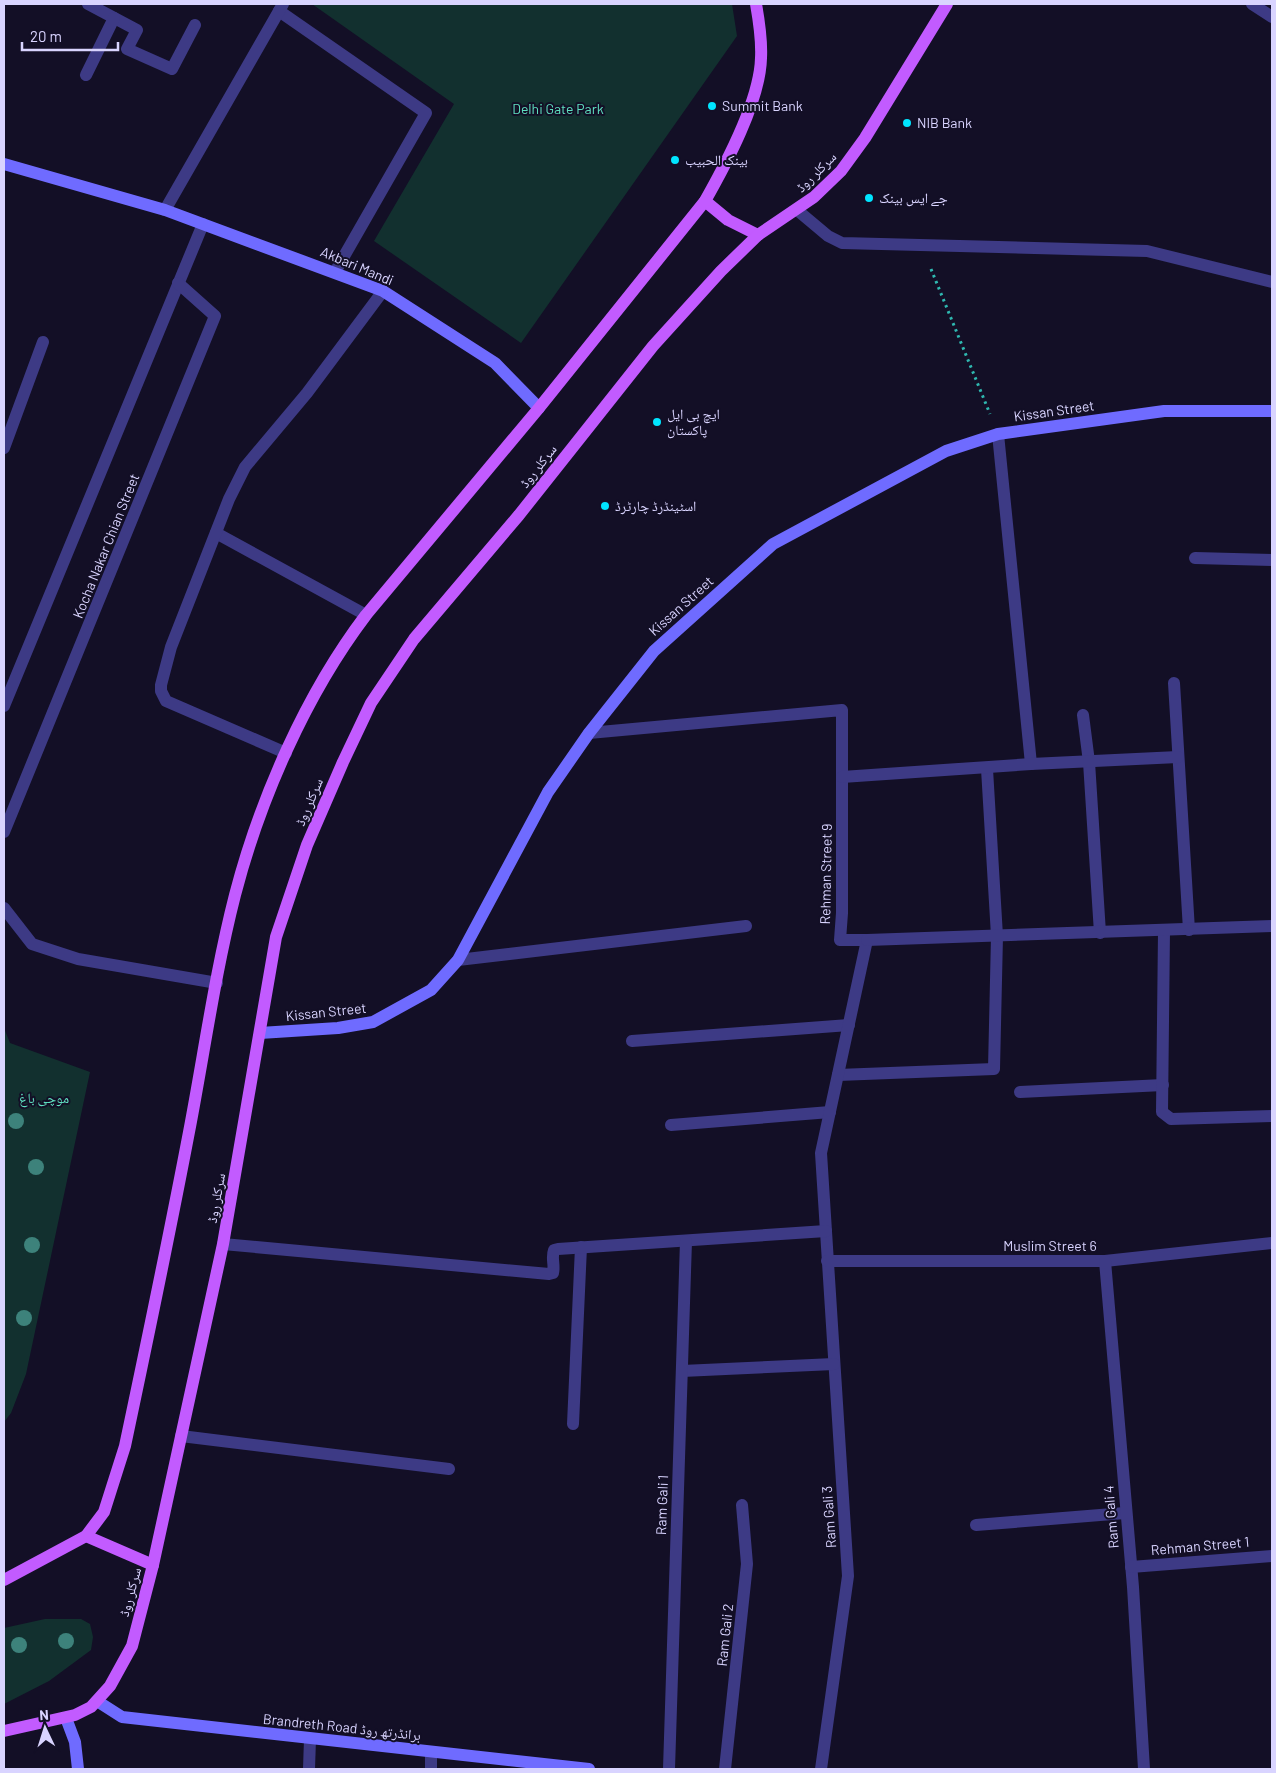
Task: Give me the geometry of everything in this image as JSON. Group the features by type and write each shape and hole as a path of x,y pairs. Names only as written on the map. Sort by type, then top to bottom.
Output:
{"main road":[{"path":"4,1580 86,1536 104,1512 126,1446 171,1228 235,895 256,829 286,753 341,649 366,615 539,408 705,201 734,144 757,86 762,58 756,4"},
{"name":"سرکلر روڈ","path":"4,1732 81,1713 97,1701 114,1679 132,1646 153,1565 223,1244 276,937 294,881 343,762 371,703 414,639 519,515 653,346 721,271 758,235 797,210 827,185 846,164 947,4"},
{"path":"705,201 728,220 758,235"},
{"path":"86,1536 153,1565"}],"street":[{"path":"88,4 137,30 126,49 172,69 196,25"},
{"path":"1252,4 1272,16"},
{"path":"165,210 281,7 426,113 335,272"},
{"path":"86,75 114,18"},
{"name":"Akbari Mandi","path":"4,164 165,210 383,291 495,363 539,408"},
{"path":"797,210 828,236 842,243 1147,251 1272,282"},
{"path":"5,701 203,224"},
{"name":"Kocha Nakar Chian Street","path":"5,824 215,316 178,283"},
{"path":"286,753 166,700 161,691 171,647 229,499 245,467 307,393 383,291"},
{"path":"4,448 43,342"},
{"name":"Kissan Street","path":"260,1033 338,1028 373,1022 432,990 458,960 548,792 589,733 654,651 773,544 946,451 998,434 1164,411 1272,411"},
{"path":"998,434 1031,764"},
{"path":"216,533 366,615"},
{"path":"1195,558 1272,560"},
{"path":"1174,683 1189,930"},
{"name":"Rehman Street 9","path":"589,733 842,710 842,913 840,940 867,940"},
{"path":"1083,715 1089,762 1100,932"},
{"path":"842,777 987,769 1031,764 1178,757"},
{"path":"838,1075 994,1069 997,936 987,769"},
{"path":"4,908 32,944 78,959 217,983"},
{"path":"458,960 746,926"},
{"path":"827,1261 821,1153 867,940 1272,926"},
{"path":"1164,931 1162,1112 1171,1118 1272,1116"},
{"path":"632,1041 849,1025"},
{"path":"1020,1092 1163,1084"},
{"path":"671,1125 830,1112"},
{"path":"223,1244 549,1274 553,1273 552,1255 554,1250 826,1232"},
{"name":"Ram Gali 1","path":"669,1769 686,1241"},
{"name":"Muslim Street 6","path":"827,1261 1105,1261 1272,1243"},
{"path":"573,1424 582,1248"},
{"name":"Ram Gali 3","path":"821,1769 848,1576 827,1261"},
{"name":"Ram Gali 4","path":"1105,1261 1131,1567 1144,1769"},
{"path":"682,1371 834,1364"},
{"path":"181,1436 449,1469"},
{"name":"Ram Gali 2","path":"725,1769 748,1564 742,1505"},
{"path":"976,1525 1125,1513"},
{"name":"Rehman Street 1","path":"1131,1567 1272,1556"},
{"name":"Brandreth Road برانڈرتھ روڈ","path":"97,1701 122,1717 558,1768 589,1769"},
{"path":"66,1718 75,1742 78,1769"},
{"path":"309,1769 310,1739"},
{"path":"431,1752 431,1769"}],"path":[{"path":"921,245 998,434"}],"green space":[{"name":"Delhi Gate Park","path":"312,4 732,4 737,36 521,343 374,241 454,104"},
{"name":"موچی باغ","path":"4,1028 10,1043 90,1072 26,1374 11,1413 4,1422"},
{"path":"45,1619 81,1619 90,1624 93,1637 91,1650 49,1681 4,1704 4,1628"}],"place":[{"name":"Summit Bank","path":"712,106"},
{"name":"NIB Bank","path":"907,123"},
{"name":"بينک الحبيب","path":"675,160"},
{"name":"جے ایس بینک","path":"869,198"},
{"name":"ایچ بی ایل پاکستان","path":"657,422"},
{"name":"اسٹینڈرڈ چارٹرڈ","path":"605,506"}]}
